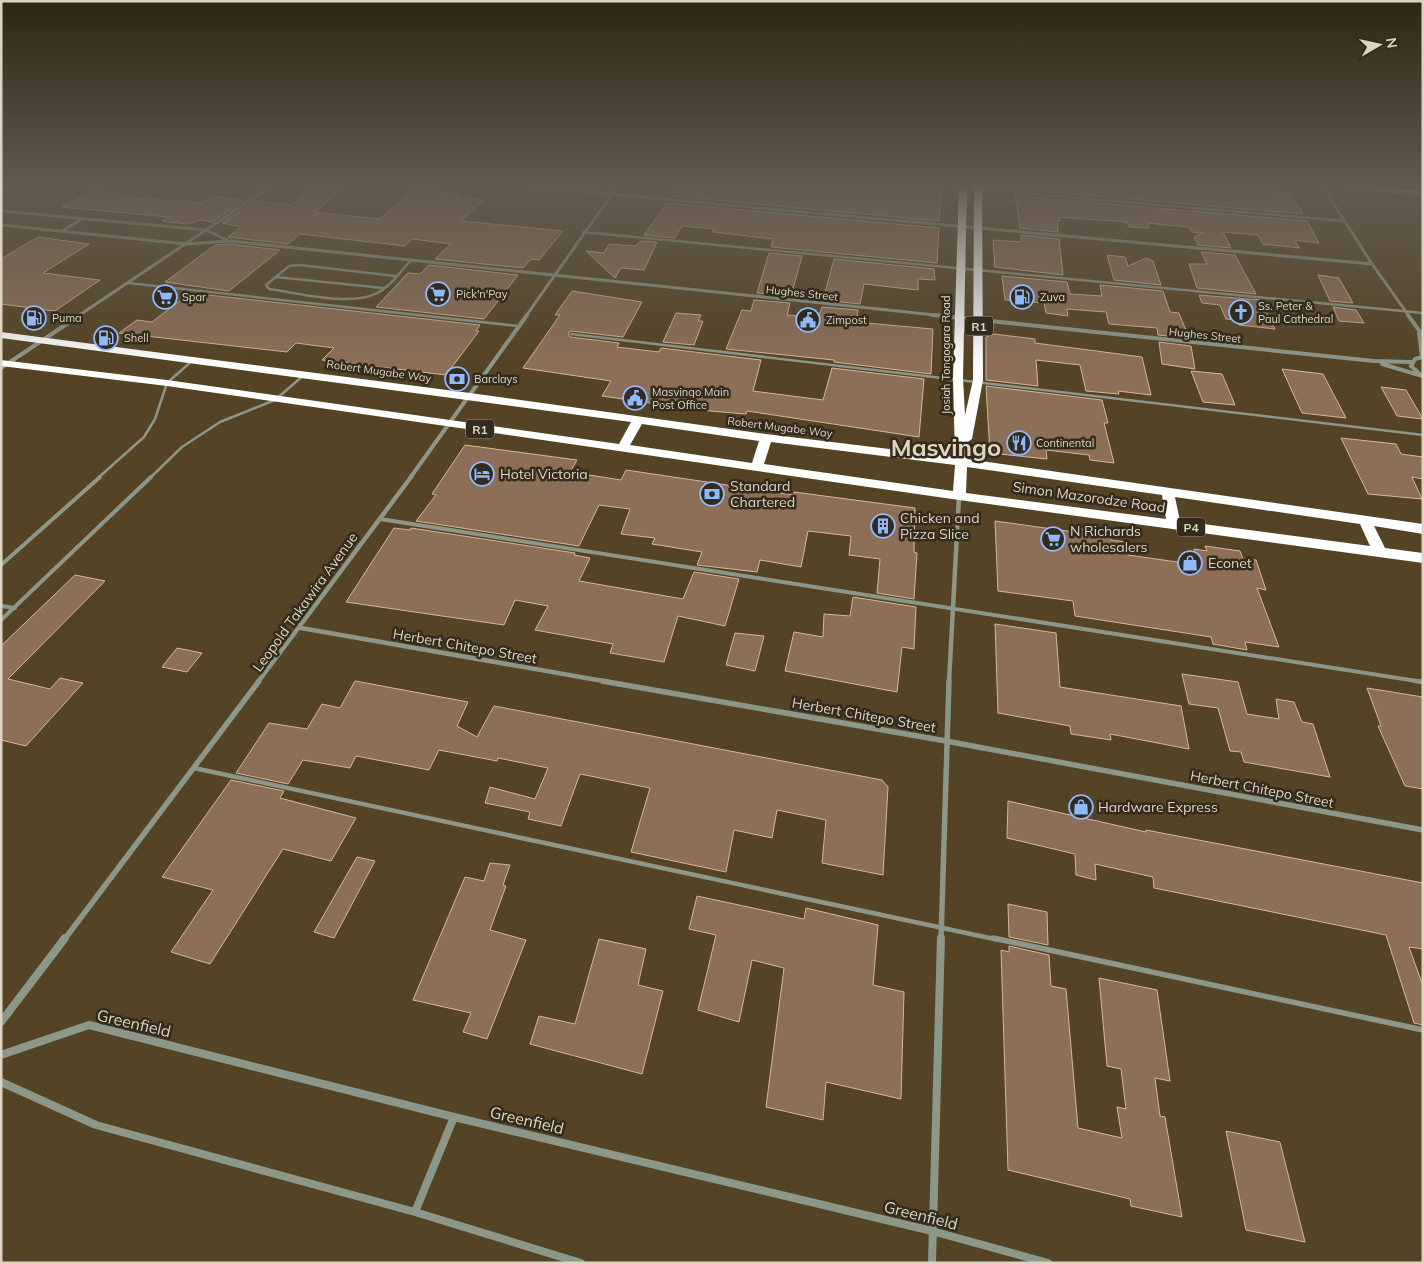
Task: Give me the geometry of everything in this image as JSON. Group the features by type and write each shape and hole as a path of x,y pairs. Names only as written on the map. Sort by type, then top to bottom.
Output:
{"highway":[{"name":"Josiah Tongogara Road","path":"959,496 961,462 958,378 962,246"},
{"name":"Josiah Tongogara Road","path":"961,462 978,380 979,246"},
{"name":"Robert Mugabe Way","path":"1,334 470,396 766,438 961,462"},
{"name":"R1","path":"3,365 167,383 275,400 959,496"},
{"path":"623,448 638,420"},
{"path":"757,467 766,438"},
{"name":"Simon Mazorodze Road","path":"961,462 1423,529"},
{"path":"1168,493 1174,524"},
{"name":"Simon Mazorodze Road","path":"959,496 1423,558"},
{"path":"1365,521 1380,552"}],"street":[{"path":"3,365 183,246"},
{"name":"Hughes Street","path":"277,246 1374,361"},
{"name":"Leopold Takawira Avenue","path":"1,1022 300,628 470,396 573,246"},
{"path":"1175,246 1372,264"},
{"path":"1360,246 1421,334 1422,357 1411,362 1374,361"},
{"path":"1374,361 1421,376"},
{"path":"1411,362 1411,366 1421,376"},
{"path":"932,1263 946,741 959,496"},
{"name":"Herbert Chitepo Street","path":"300,628 946,741 1423,830"},
{"name":"Greenfield","path":"1,1055 89,1025 454,1117 932,1231 1048,1263"},
{"path":"1,1082 96,1125 414,1212 581,1263"},
{"path":"414,1212 454,1117"}],"lane":[{"path":"722,246 1423,313"},
{"path":"395,276 300,265 289,266 266,285 269,289 361,300 378,293 395,276 411,260"},
{"path":"276,277 383,288"},
{"path":"128,283 518,326"},
{"path":"571,334 978,380 1423,435"},
{"path":"1,564 144,437 155,419 167,383 194,359"},
{"path":"1,620 182,447 220,422 275,400 305,374"},
{"path":"380,519 1423,682"},
{"path":"1,606 15,608"},
{"path":"194,768 1423,1030"}],"building":[{"path":"23,246 86,246 43,273 100,280 55,311 1,304 1,259"},
{"path":"214,246 246,246 280,250 229,291 165,282"},
{"path":"449,246 551,246 539,260 531,259 523,268 435,259"},
{"path":"608,246 655,246 644,270 621,268 615,278 586,251 604,253"},
{"path":"771,246 938,246 937,263"},
{"path":"993,246 1060,246 1063,275 995,267"},
{"path":"1209,246 1230,246 1231,248"},
{"path":"1281,246 1298,246 1299,248"},
{"path":"1201,252 1235,255 1256,294 1197,288 1189,264 1207,264"},
{"path":"769,253 802,256 791,296 757,293"},
{"path":"1107,255 1125,257 1128,266 1146,258 1153,261 1161,285 1114,280"},
{"path":"834,259 934,269 935,280 918,279 918,290 864,284 860,304 823,300"},
{"path":"429,265 518,275 484,319 376,307 408,273 420,274"},
{"path":"1318,275 1339,278 1353,303 1330,301"},
{"path":"1002,276 1067,282 1070,294 1102,296 1100,285 1163,291 1170,312 1179,313 1189,338 1158,335 1157,328 1109,324 1106,312 1067,309 1068,316 1046,313 1044,303 1005,300"},
{"path":"572,291 642,302 623,337 571,331 568,333 570,337 619,343 617,347 659,352 661,348 761,360 753,391 823,400 832,368 924,379 919,437 747,411 746,414 699,410 602,396 611,381 523,368 560,315 555,315"},
{"path":"190,293 480,325 476,331 479,331 446,375 322,360 334,348 296,343 287,352 119,333 137,320 152,322"},
{"name":"Ss. Peter & Paul Cathedral","path":"1199,295 1260,300 1275,329 1239,325 1237,320 1226,319 1220,305 1202,303"},
{"path":"754,300 790,303 787,315 818,318 822,307 858,310 856,322 933,329 931,374 834,362 834,360 726,349 742,310 751,311"},
{"path":"1333,307 1356,310 1364,323 1339,321"},
{"path":"676,313 701,315 698,321 703,321 694,345 663,342"},
{"path":"994,334 1035,339 1035,343 1142,357 1151,395 1118,391 1119,394 1086,391 1080,365 1036,360 1038,386 986,380 986,337"},
{"path":"1159,342 1191,346 1195,369 1162,364"},
{"path":"1282,369 1323,374 1346,418 1302,413"},
{"path":"1191,371 1222,374 1235,405 1203,402"},
{"path":"986,386 1102,400 1108,423 1104,423 1114,463 1090,460 1089,455 1046,450 1047,459 990,453"},
{"path":"1381,387 1406,390 1423,419 1397,416"},
{"path":"1341,438 1396,444 1401,454 1423,457 1423,479 1412,477 1422,499 1368,494"},
{"path":"465,445 577,460 570,472 621,480 626,470 794,495 794,492 915,508 914,552 917,553 914,599 877,593 880,559 849,555 851,536 808,531 801,567 760,560 757,572 697,565 702,552 652,544 655,538 621,534 630,509 599,505 579,546 416,521 436,495 432,494"},
{"path":"995,521 1074,532 1076,528 1109,533 1111,540 1126,542 1128,555 1198,565 1194,549 1207,551 1205,546 1240,551 1243,559 1256,560 1266,590 1257,588 1279,647 1245,642 1247,650 1213,644 1211,637 1075,616 1073,601 998,591"},
{"path":"394,528 410,530 411,528 575,553 574,555 590,558 579,581 683,599 694,572 739,579 725,626 678,616 664,662 610,653 613,644 535,630 548,606 515,600 504,625 346,602"},
{"path":"75,575 105,581 8,679 50,689 60,678 83,683 26,746 1,740 1,646"},
{"path":"853,597 916,607 914,649 902,647 897,692 785,671 794,632 823,637 824,614 850,616"},
{"path":"995,624 1056,633 1060,687 1181,706 1189,749 1110,734 1111,740 1071,734 1070,726 998,713"},
{"path":"735,633 764,636 755,671 726,665"},
{"path":"177,648 202,653 187,672 162,667"},
{"path":"1182,674 1238,682 1247,714 1279,719 1276,699 1294,702 1302,722 1313,724 1330,777 1244,762 1241,752 1230,751 1218,708 1189,704"},
{"path":"355,681 468,702 457,726 477,737 494,706 882,780 888,787 883,875 822,863 826,820 777,810 772,838 734,830 726,872 631,852 650,788 580,774 561,826 528,819 530,812 485,803 490,787 535,799 548,768 498,758 497,761 439,750 429,770 356,756 350,768 303,760 288,784 236,773 269,723 307,729 322,704 340,708"},
{"path":"1367,688 1423,697 1423,789 1405,786 1378,726 1381,726"},
{"path":"231,780 284,791 280,798 356,818 331,861 283,849 210,964 171,952 213,890 162,877"},
{"path":"1008,801 1146,832 1146,830 1423,883 1423,949 1409,947 1423,986 1423,1025 1414,1023 1386,935 1154,888 1153,877 1095,864 1096,880 1076,875 1075,854 1007,838"},
{"path":"357,857 375,861 334,938 314,932"},
{"path":"490,863 510,865 503,885 506,886 490,930 526,940 487,1039 463,1032 471,1013 413,1000 465,877 484,881"},
{"path":"697,896 804,919 806,908 878,925 873,985 904,992 901,1099 826,1082 823,1120 766,1107 784,968 752,960 739,1022 698,1010 716,935 689,929"},
{"path":"1008,904 1047,912 1048,945 1009,937"},
{"path":"599,939 646,949 638,985 663,991 642,1074 530,1044 539,1016 575,1024"},
{"path":"1009,946 1049,955 1051,986 1066,989 1078,1128 1122,1138 1117,1107 1126,1109 1121,1069 1107,1066 1099,978 1157,990 1170,1081 1155,1078 1160,1116 1165,1117 1182,1217 1131,1206 1130,1199 1008,1170 1001,950 1009,952"},
{"path":"1226,1131 1280,1142 1305,1242 1246,1230"}],"place":[{"name":"Pick'n'Pay","path":"438,294"},
{"name":"Spar","path":"165,297"},
{"name":"Zuva","path":"1022,297"},
{"name":"Ss. Peter & Paul Cathedral","path":"1241,312"},
{"name":"Puma","path":"34,318"},
{"name":"Zimpost","path":"808,320"},
{"name":"Shell","path":"106,338"},
{"name":"Barclays","path":"457,379"},
{"name":"Masvingo Main Post Office","path":"635,398"},
{"name":"Continental","path":"1019,443"},
{"name":"Hotel Victoria","path":"482,474"},
{"name":"Standard Chartered","path":"712,494"},
{"name":"Chicken and Pizza Slice","path":"883,526"},
{"name":"N Richards wholesalers","path":"1053,539"},
{"name":"Econet","path":"1190,563"},
{"name":"Hardware Express","path":"1081,807"}],"district":[{"name":"Masvingo","path":"946,447"}]}
